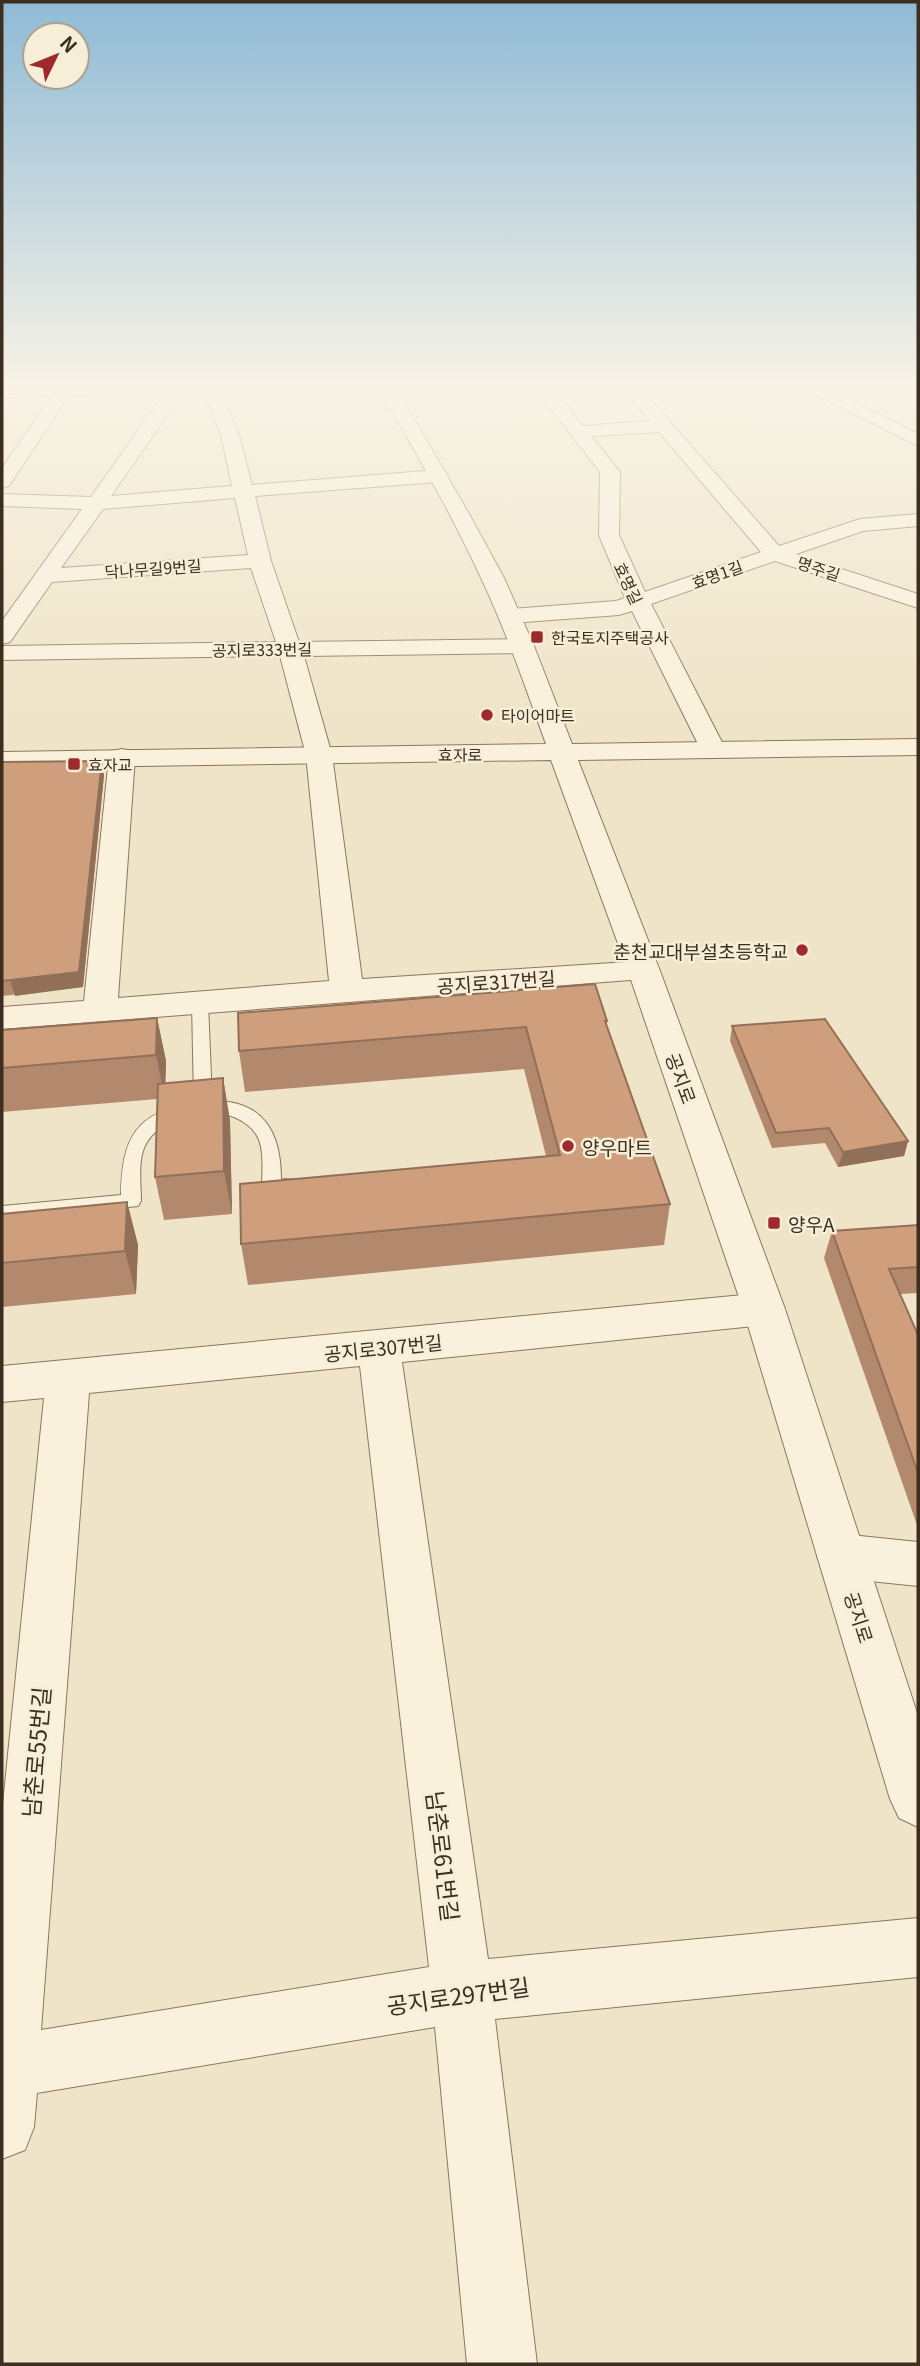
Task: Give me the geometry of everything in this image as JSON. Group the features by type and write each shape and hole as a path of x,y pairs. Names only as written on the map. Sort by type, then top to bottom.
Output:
{"street":[{"path":"2,637 104,493"},
{"path":"2,500 97,503 213,493"},
{"path":"243,493 260,561 290,649 318,755 347,990"},
{"name":"공지로","path":"447,493 516,631 644,971 764,1309 918,1799"},
{"name":"효명길","path":"610,493 609,535 639,603 713,750"},
{"name":"명주길","path":"721,493 774,554 918,601"},
{"name":"효명1길","path":"516,631 639,603 860,525 918,520"},
{"name":"닥나무길9번길","path":"46,576 260,561"},
{"name":"공지로333번길","path":"2,653 290,649 516,631"},
{"name":"효자로","path":"2,760 918,747"},
{"path":"100,1010 122,757"},
{"name":"공지로317번길","path":"2,1018 347,990 644,971"},
{"name":"공지로307번길","path":"2,1384 764,1309"},
{"name":"남춘로61번길","path":"379,1348 462,1992 502,2364"},
{"name":"남춘로55번길","path":"2,2127 4,2068 68,1376"},
{"path":"841,1556 918,1564"},
{"name":"공지로297번길","path":"4,2068 462,1992 918,1948"}],"lane":[{"path":"200,1003 203,1107"},
{"path":"2,1213 131,1200 132,1154 139,1138 153,1124 171,1114 203,1107 235,1110 252,1118 264,1130 270,1144 272,1187 314,1184"}],"building":[{"path":"102,761 79,972 2,981 2,762"},
{"path":"595,984 605,1021 670,1204 241,1244 240,1184 560,1155 526,1027 239,1051 238,1013"},
{"path":"157,1018 156,1055 2,1068 2,1030"},
{"path":"825,1019 908,1141 843,1152 829,1128 776,1133 732,1026"},
{"path":"223,1078 224,1171 155,1177 158,1084"},
{"path":"127,1202 125,1251 2,1263 2,1214"},
{"path":"918,1225 918,1267 889,1269 918,1335 918,1473 832,1231"}],"place":[{"name":"한국토지주택공사","path":"537,637"},
{"name":"타이어마트","path":"487,715"},
{"name":"효자교","path":"74,764"},
{"name":"춘천교대부설초등학교","path":"802,950"},
{"name":"양우마트","path":"568,1146"},
{"name":"양우A","path":"774,1223"}]}
